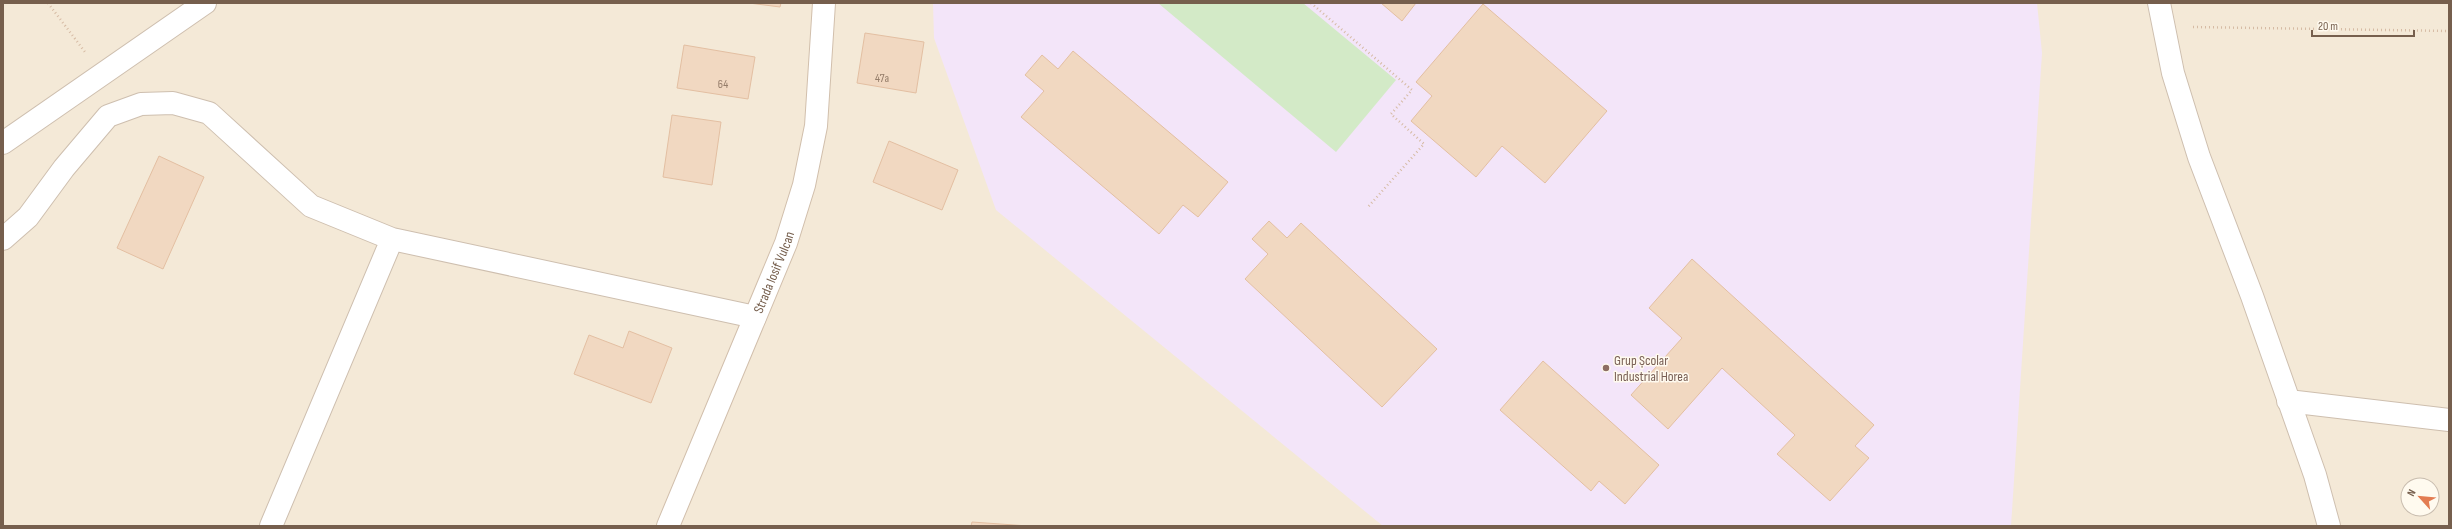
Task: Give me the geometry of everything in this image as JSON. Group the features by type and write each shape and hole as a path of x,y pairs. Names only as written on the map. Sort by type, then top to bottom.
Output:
{"street":[{"path":"3,143 205,3"},
{"name":"Strada Iosif Vulcan","path":"668,526 786,243 804,185 816,126 824,3"},
{"path":"2159,3 2173,73 2199,157 2252,296 2315,475 2329,526"},
{"path":"3,239 28,217 64,168 108,116 141,104 173,103 209,113 311,206 392,239 755,317"},
{"path":"271,526 392,239"},
{"path":"2288,401 2449,420"}],"path":[{"path":"48,3 103,74"},
{"path":"1311,3 1412,90 1391,114 1424,144 1368,207"},
{"path":"2163,26 2331,31 2449,31"}],"shaded area":[{"path":"3,3 2449,3 2449,526 3,526"},
{"name":"Grup Școlar Industrial Horea","path":"933,3 2037,3 2042,53 2011,526 1383,526 996,210 934,38"}],"green space":[{"path":"1158,3 1303,3 1396,80 1336,152"}],"building":[{"path":"749,3 781,3 780,7"},
{"path":"1381,3 1416,3 1402,21"},
{"path":"1483,4 1607,111 1545,183 1502,146 1476,177 1411,121 1432,96 1416,82"},
{"path":"865,33 924,42 916,93 857,83"},
{"path":"684,45 755,57 748,99 677,88"},
{"path":"1073,51 1228,182 1198,217 1183,205 1159,234 1021,117 1044,91 1025,75 1042,55 1058,69"},
{"path":"672,115 721,122 712,185 663,177"},
{"path":"889,141 958,170 942,210 873,182"},
{"path":"159,156 204,177 163,269 117,248"},
{"path":"1269,221 1287,238 1301,223 1437,349 1382,407 1245,279 1268,254 1252,239"},
{"path":"1692,259 1874,425 1855,446 1869,458 1830,501 1777,454 1795,435 1722,368 1668,429 1631,395 1682,338 1649,308"},
{"path":"629,331 672,348 651,403 574,374 589,335 623,348"},
{"path":"1543,361 1659,465 1625,504 1599,481 1591,491 1500,410"},
{"path":"972,522 1028,526 971,526"}],"place":[{"name":"Grup Școlar Industrial Horea","path":"1606,368"}]}
